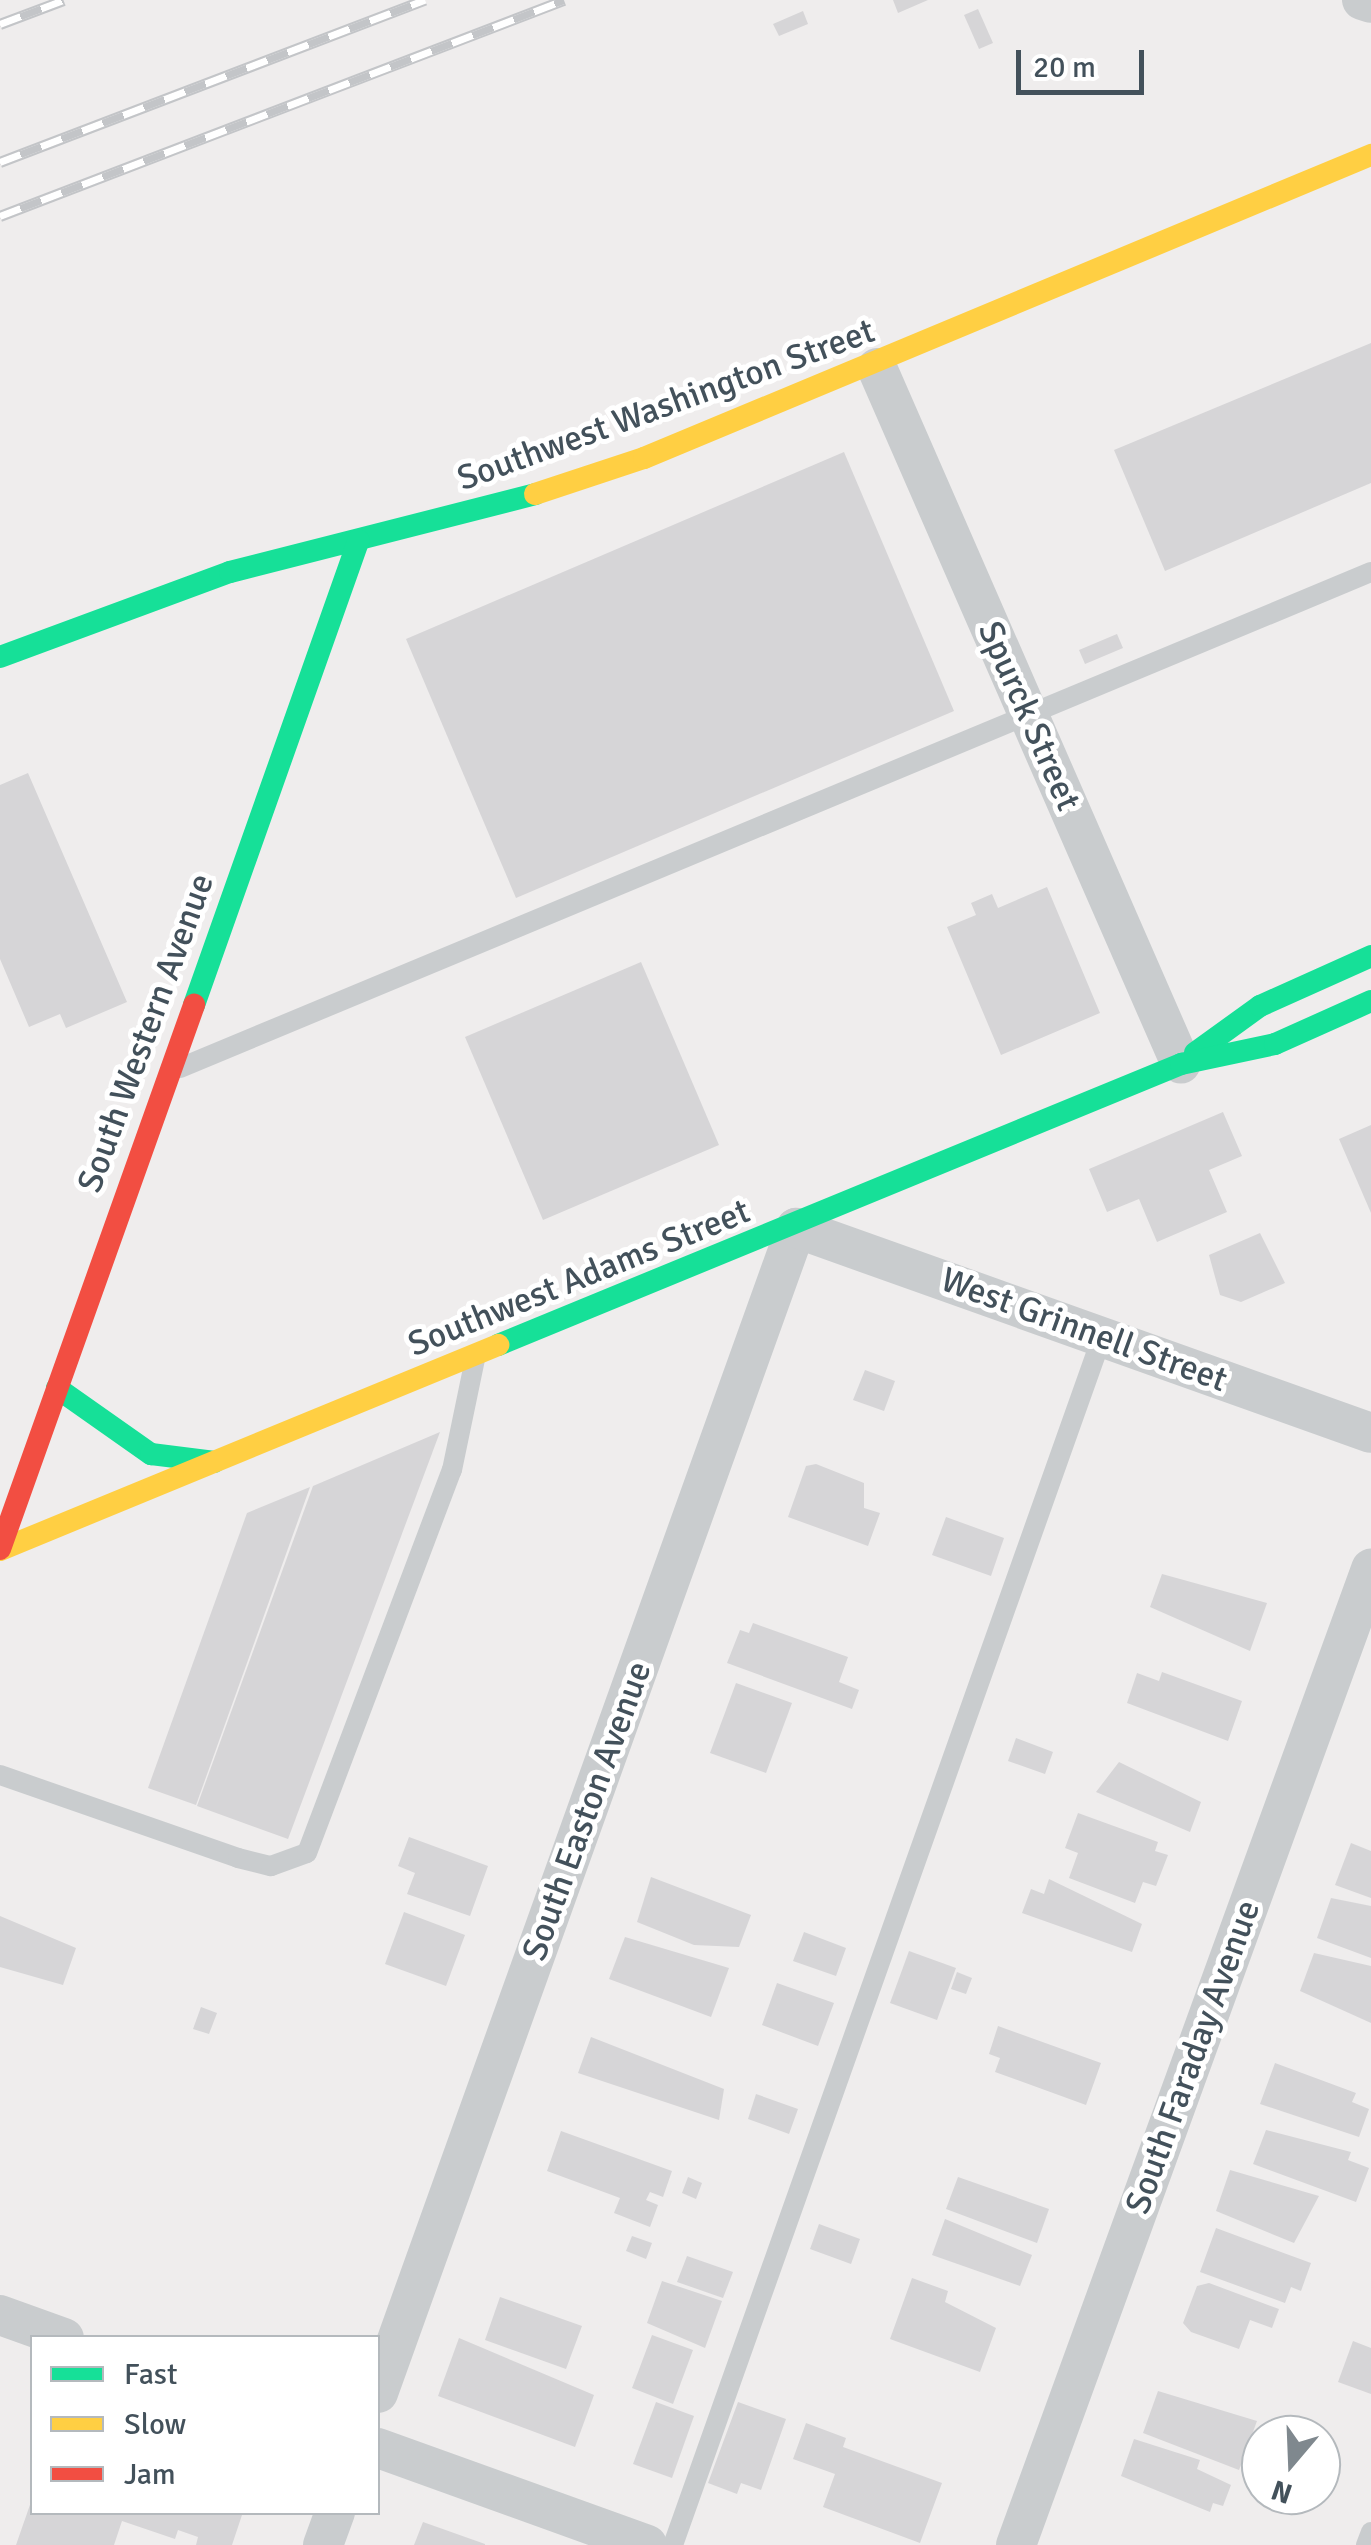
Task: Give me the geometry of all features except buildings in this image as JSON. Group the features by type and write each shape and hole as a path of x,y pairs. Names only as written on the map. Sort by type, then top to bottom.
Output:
{"main road":[{"name":"Southwest Washington Street","path":"0,658 230,572 552,490 877,368 1371,155"},
{"name":"Southwest Washington Street","path":"1283,190 1371,168"},
{"name":"South Western Avenue","path":"0,1549 358,540"},
{"name":"Southwest Adams Street","path":"1181,1064 1260,1006 1371,956"},
{"name":"Southwest Adams Street","path":"0,1549 796,1228 1181,1064 1275,1044 1371,1001"},
{"path":"57,1388 151,1454 215,1462"}],"street":[{"path":"1362,0 1371,3"},
{"name":"Spurck Street","path":"877,368 1181,1064"},
{"name":"West Grinnell Street","path":"796,1228 1371,1433"},
{"name":"South Easton Avenue","path":"380,2388 796,1228"},
{"name":"South Faraday Avenue","path":"1016,2545 1371,1569"},
{"path":"0,2315 56,2335"},
{"path":"380,2449 647,2545"},
{"path":"323,2545 334,2515"}],"lane":[{"path":"169,1072 1371,572"},
{"path":"673,2545 1102,1337"},
{"path":"0,1775 238,1858 271,1866 306,1853 452,1470 476,1357"},
{"path":"1366,2545 1371,2532"}],"railway":[{"path":"0,24 64,0"},
{"path":"0,162 425,0"},
{"path":"0,216 564,0"}],"traffic: fast":[{"path":"0,657 230,572 535,494"},
{"path":"194,1005 359,540"},
{"path":"1195,1053 1260,1006 1371,956"},
{"path":"498,1345 1181,1064 1275,1044 1371,1001"},
{"path":"57,1388 151,1454 215,1462"}],"traffic: slow":[{"path":"535,494 644,458 1371,155"},
{"path":"0,1550 498,1345"}],"traffic: jam":[{"path":"0,1549 194,1005"}]}
